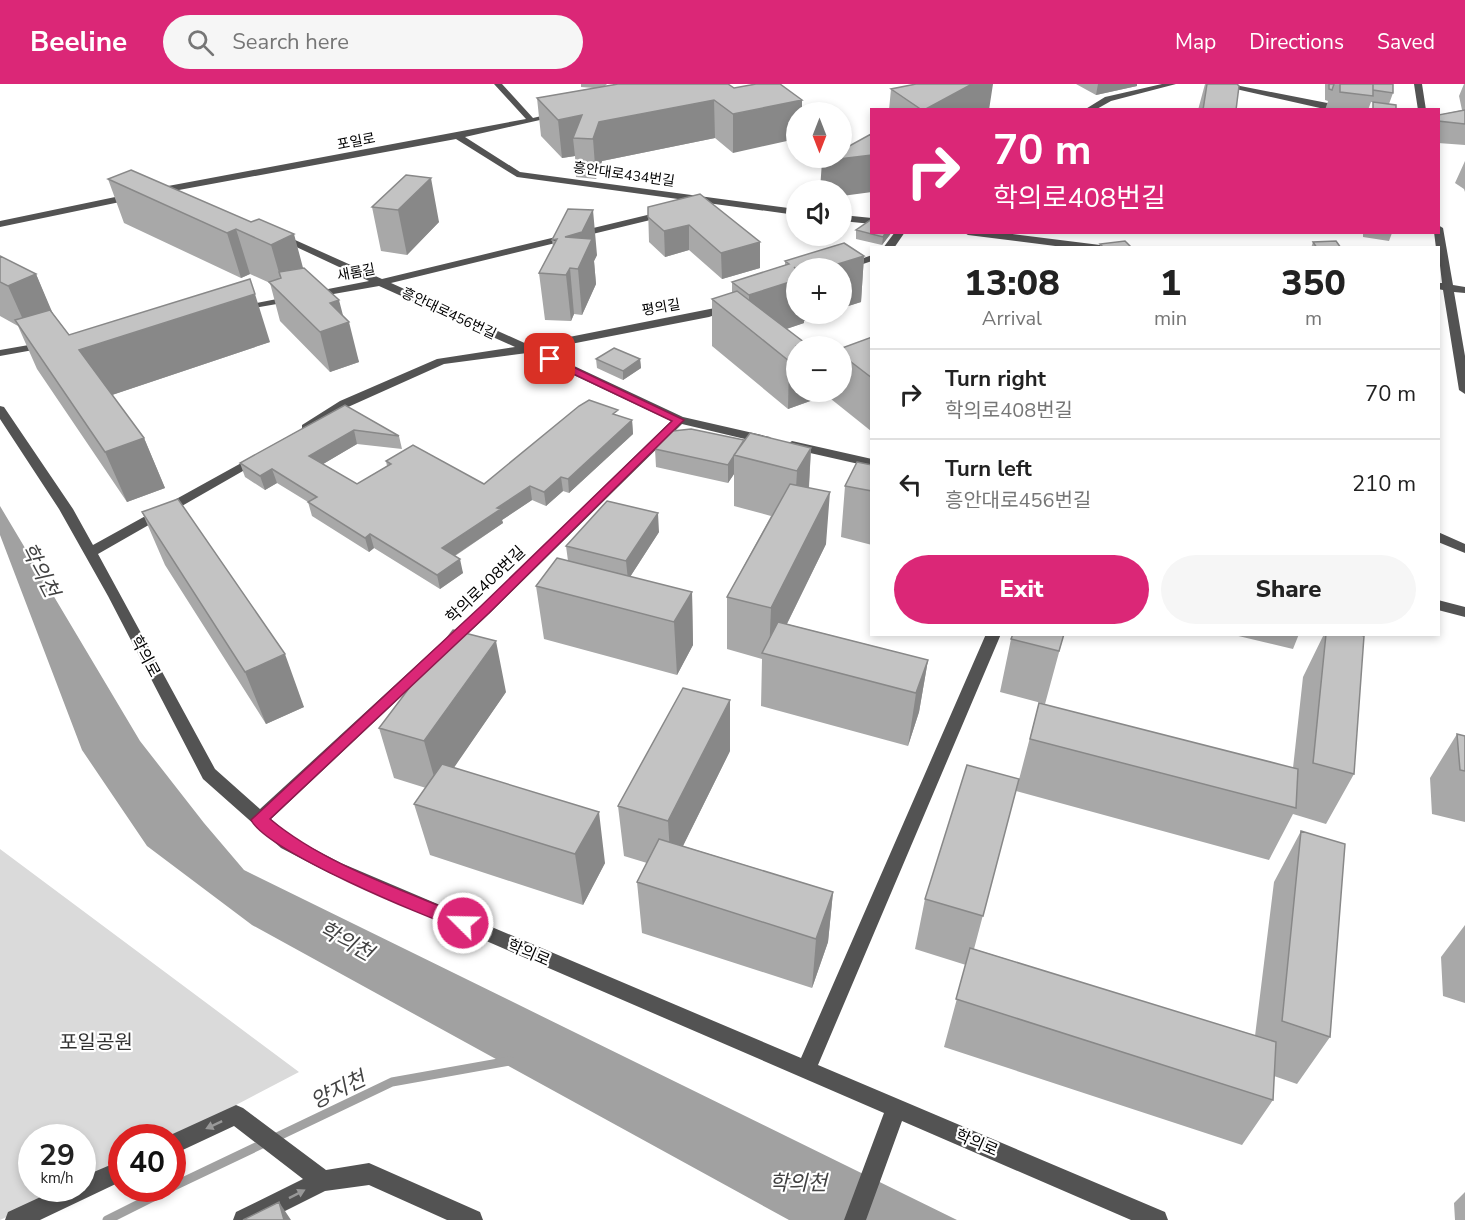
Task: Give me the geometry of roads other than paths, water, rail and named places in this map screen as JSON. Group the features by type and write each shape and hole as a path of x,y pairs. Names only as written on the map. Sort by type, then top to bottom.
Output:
{"street":[{"path":"498,84 531,120"},
{"path":"1092,108 1108,99 1172,84"},
{"path":"1218,84 1343,108"},
{"path":"1418,84 1422,108"},
{"name":"포일로","path":"0,224 168,189 457,136 572,112"},
{"name":"흥안대로434번길","path":"457,136 517,174 786,211"},
{"path":"168,189 189,198"},
{"name":"새롬길","path":"232,310 382,282 714,202"},
{"path":"852,219 870,221"},
{"name":"흥안대로456번길","path":"268,232 382,282 679,420 870,463"},
{"path":"984,234 1084,246"},
{"path":"1440,258 1442,287 1465,390"},
{"path":"852,264 870,259"},
{"path":"1442,287 1465,290"},
{"name":"평의길","path":"296,435 344,404 441,361 528,349 709,314 746,301"},
{"path":"0,353 58,343"},
{"name":"학의로","path":"0,410 66,509 116,597 209,774 286,843 335,868 1157,1220"},
{"name":"학의로408번길","path":"259,820 484,610 679,420"},
{"path":"89,553 267,454"},
{"path":"1440,537 1465,549"},
{"path":"1440,606 1465,612"},
{"path":"806,1069 993,636"},
{"path":"855,1220 896,1108"},
{"path":"186,1138 236,1115 323,1181"},
{"path":"244,1220 323,1181 369,1174 472,1220"},
{"path":"16,1220 108,1177"}],"water":[{"name":"학의천","path":"0,506 140,741 244,870 957,1220 789,1220 252,925 147,846 82,750 0,535"}],"waterway":[{"name":"양지천","path":"186,1180 392,1082 510,1061"},
{"name":"양지천","path":"107,1220 143,1202"}],"park label":[{"name":"포일공원","path":"96,1042"}]}
